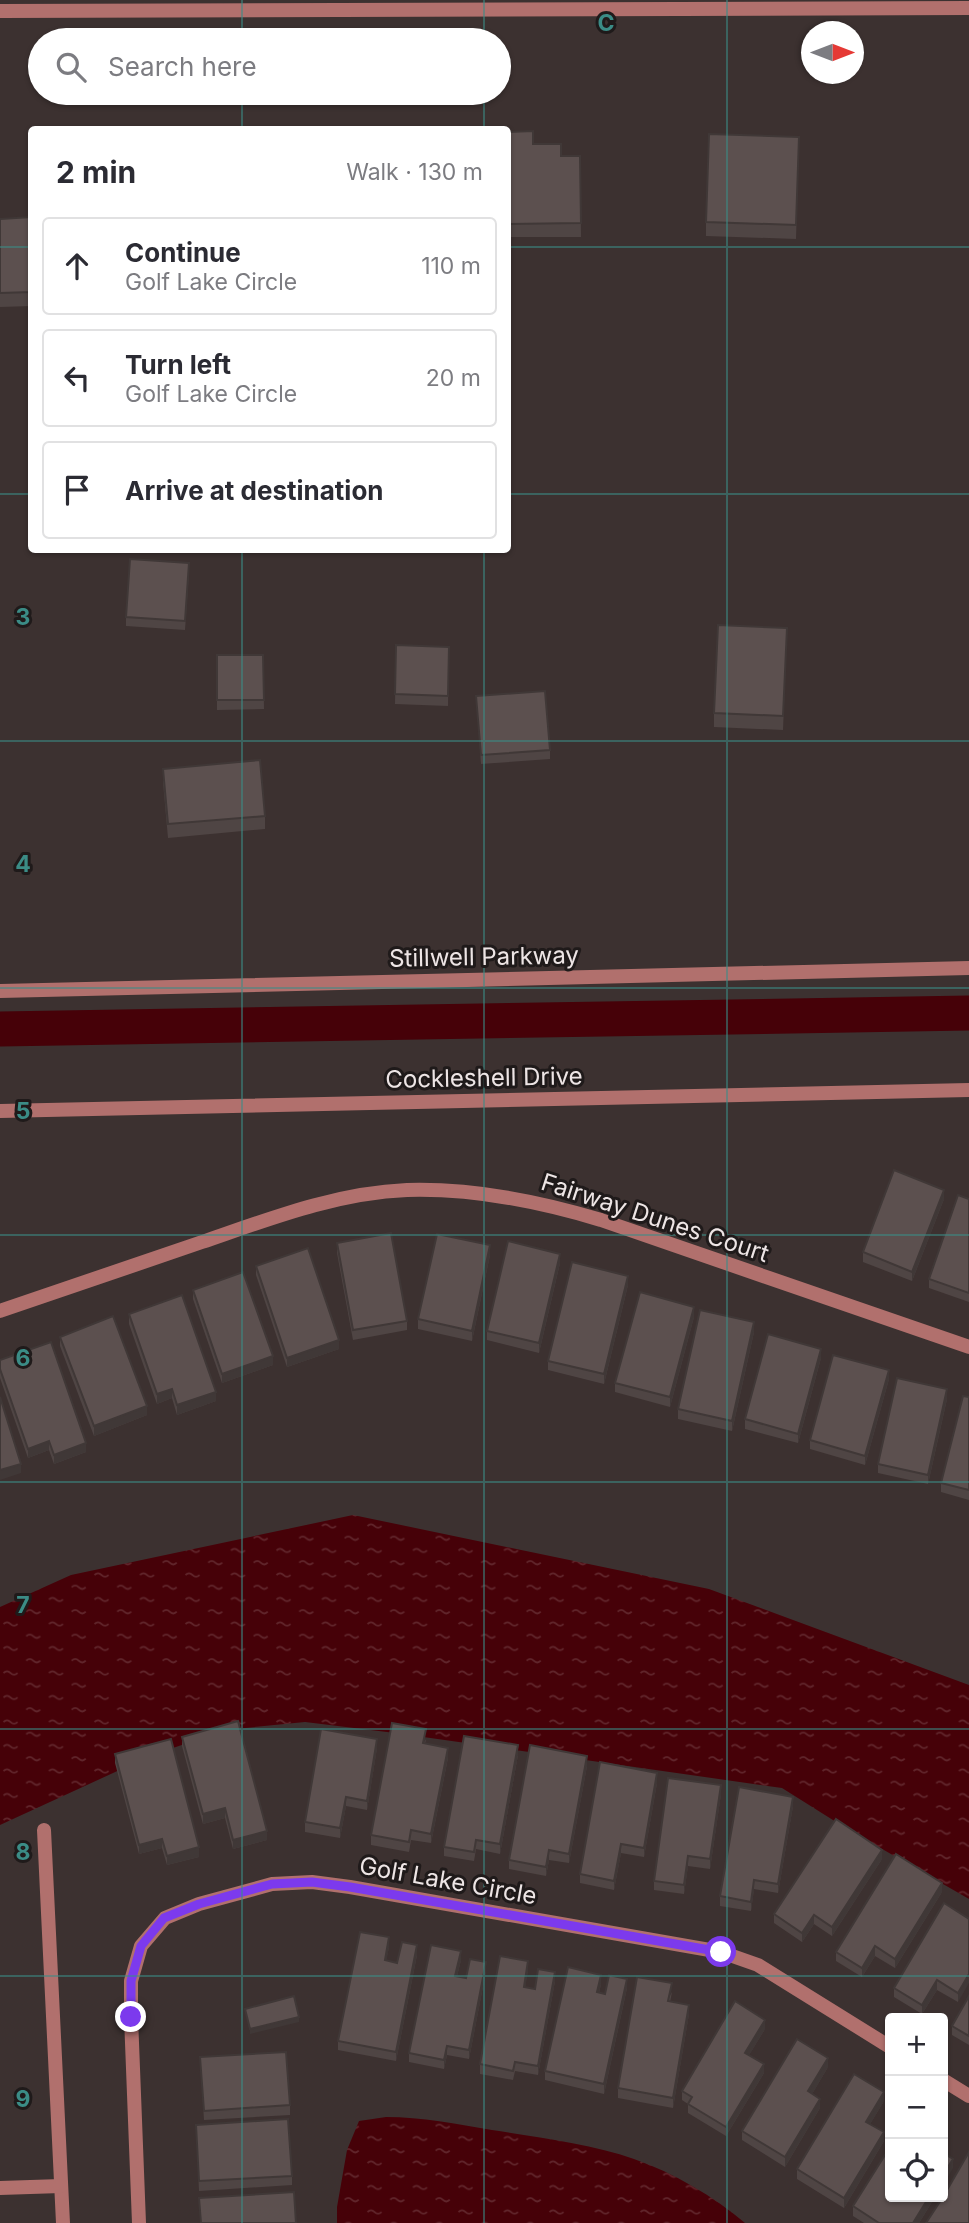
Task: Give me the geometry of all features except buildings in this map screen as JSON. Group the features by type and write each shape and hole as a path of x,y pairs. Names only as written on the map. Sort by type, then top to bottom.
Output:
{"street":[{"path":"0,11 969,8"},
{"name":"Stillwell Parkway","path":"0,991 969,968"},
{"name":"Cockleshell Drive","path":"0,1111 969,1090"},
{"name":"Fairway Dunes Court","path":"0,1311 302,1207 372,1193 407,1190 458,1191 554,1206 601,1220 969,1347"},
{"path":"44,1830 63,2223"},
{"name":"Golf Lake Circle","path":"139,2223 131,1981 141,1946 164,1918 199,1904 272,1884 312,1882 350,1887 721,1952 758,1965 885,2044"},
{"path":"948,2083 969,2096"},
{"path":"0,2188 61,2186"}],"water":[{"path":"353,1515 709,1589 969,1685 969,1899 782,1788 305,1722 225,1730 150,1756 0,1825 0,1607 71,1575"},
{"path":"386,2117 453,2123 618,2154 678,2178 745,2223 337,2223 337,2207 347,2150 359,2121"}],"waterway":[{"path":"0,1029 969,1013"}],"route":[{"path":"131,2017 131,1981 141,1946 164,1918 199,1904 272,1884 312,1882 350,1887 721,1952"}]}
